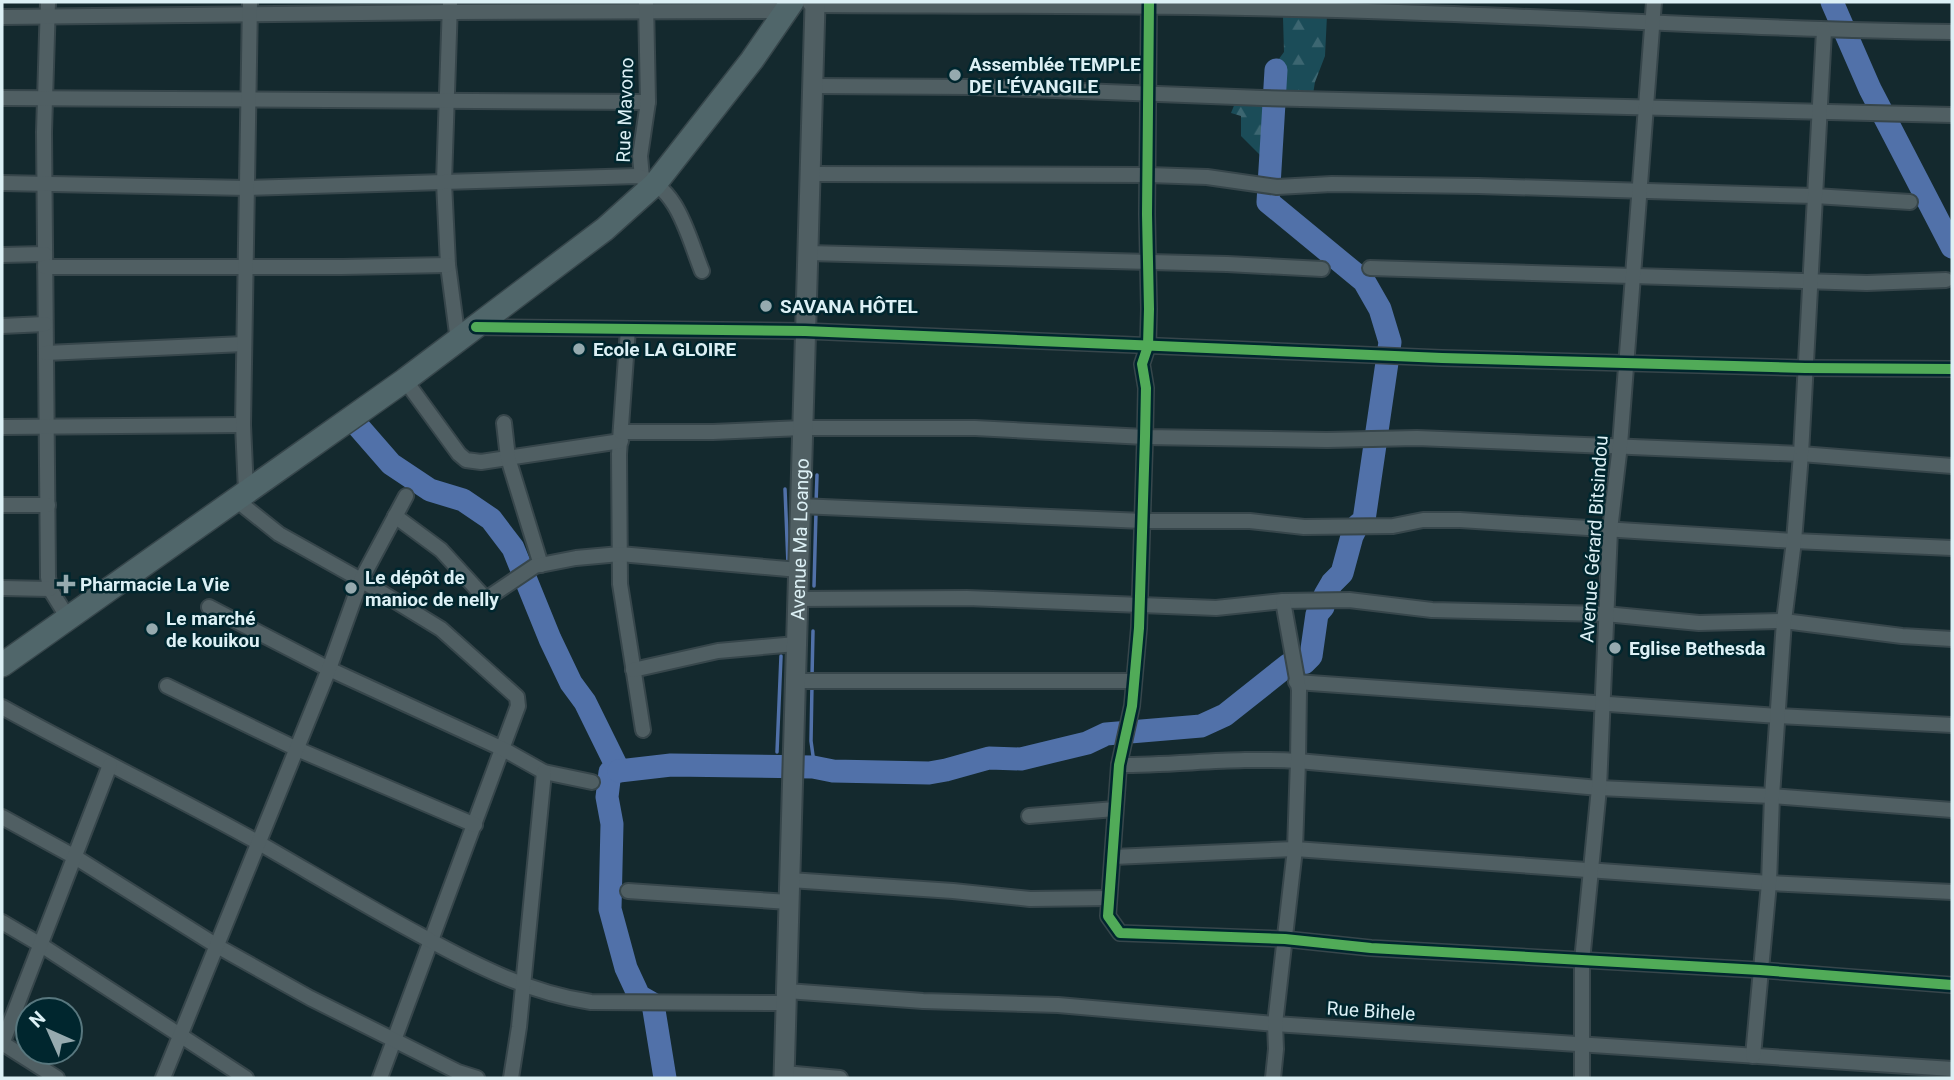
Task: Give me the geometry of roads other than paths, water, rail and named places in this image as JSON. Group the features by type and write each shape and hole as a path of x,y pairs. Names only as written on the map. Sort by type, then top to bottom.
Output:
{"highway":[{"path":"2,666 405,380 605,229 801,5"}],"main road":[{"name":"Avenue Ma Loango","path":"784,1076 812,86 801,5"}],"street":[{"name":"Avenue Gérard Bitsindou","path":"1582,1078 1582,961 1599,788 1610,530 1620,445 1654,2"},
{"path":"1149,4 1148,346 1142,364 1146,388 1140,605 1132,706 1119,765 1108,916 1120,933 1285,939 1371,948 1760,970 1952,985"},
{"path":"2,17 48,9 1149,4 1824,31 1952,32"},
{"name":"Rue Mavono","path":"646,6 648,102 640,156 649,181"},
{"path":"450,7 444,182 448,265 468,334 628,329 805,331 1442,358 1805,368 1952,369"},
{"path":"251,8 241,495 279,534 361,579 441,629 517,697 518,706 503,749 380,1078"},
{"path":"48,9 44,183 50,589 68,618"},
{"path":"1753,1056 1769,883 1784,621 1801,454 1824,31"},
{"path":"812,86 974,87 1646,109 1952,115"},
{"path":"2,98 648,102"},
{"path":"810,174 1149,175 1208,177 1277,187 1332,184 1478,186 1815,196 1910,202"},
{"path":"2,183 247,188 444,182 649,181 671,196 702,271"},
{"path":"808,253 1322,269"},
{"path":"2,255 45,260 246,266 448,265"},
{"path":"1370,268 1811,282 1946,280"},
{"path":"2,326 45,324"},
{"path":"628,329 621,437 620,584 643,730"},
{"path":"46,353 244,344"},
{"path":"405,380 459,454 474,462 621,437 803,428 975,428 1145,437 1328,440 1418,438 1620,445 1801,454 1952,466"},
{"path":"504,423 508,458 541,565"},
{"path":"2,427 243,425"},
{"path":"163,1078 329,669 361,579 406,496"},
{"path":"2,505 48,505"},
{"path":"800,506 1143,521 1250,522 1317,527 1393,526 1423,520 1460,520 1952,548"},
{"path":"395,516 441,550 484,597 489,597 536,566 576,558 620,554 799,570"},
{"path":"2,588 50,589"},
{"path":"798,599 967,598 1237,607 1283,601 1349,600 1432,610 1605,614 1699,623 1784,621 1902,636 1952,639"},
{"path":"1273,1078 1275,1024 1295,849 1298,761 1299,694 1283,601"},
{"path":"209,607 329,669 503,749 544,772 592,782"},
{"path":"633,670 718,651 796,644"},
{"path":"795,681 1134,681"},
{"path":"1296,682 1778,716 1952,725"},
{"path":"167,686 297,749 474,825"},
{"name":"Rue Bihele","path":"2,707 259,843 334,888 474,964 523,986 572,999 591,1002 786,997 1058,1005 1275,1024 1952,1069"},
{"path":"1119,765 1169,765 1252,758 1599,788 1772,796 1952,810"},
{"path":"57,1078 2,1044 110,765"},
{"path":"511,1078 544,772"},
{"path":"1029,816 1115,809"},
{"path":"2,817 75,857 217,946 310,998 458,1072 477,1078"},
{"path":"1113,857 1295,849 1769,883 1952,892"},
{"path":"790,880 1030,899 1109,898"},
{"path":"628,891 789,902"},
{"path":"2,922 41,944 246,1078"},
{"path":"784,1076 840,1078"}],"waterway":[{"path":"1832,2 1870,89 1952,247"},
{"path":"619,771 671,765 813,767 833,771 929,773 989,758 1021,759 1087,743 1106,734 1201,726 1225,715 1288,665 1304,663 1311,656 1317,614 1323,607 1325,595 1332,583 1342,573 1352,536 1364,520 1390,342 1380,309 1364,281 1268,202 1276,70"},
{"path":"357,425 391,464 430,490 463,500 491,519 513,548 550,639 619,771 610,772 607,797 612,824 610,909 626,968 639,996 653,1004 665,1078"},
{"path":"816,504 817,475"},
{"path":"785,489 788,564"},
{"path":"814,586 816,512"},
{"path":"812,677 813,631"},
{"path":"777,752 781,656"},
{"path":"812,684 811,741 814,763"}],"place":[{"name":"Assemblée TEMPLE DE L'ÉVANGILE","path":"955,75"},
{"name":"SAVANA HÔTEL","path":"766,306"},
{"name":"Ecole LA GLOIRE","path":"579,349"},
{"name":"Pharmacie La Vie","path":"66,584"},
{"name":"Le dépôt de manioc de nelly","path":"351,588"},
{"name":"Le marché de kouikou","path":"152,629"},
{"name":"Eglise Bethesda","path":"1615,648"}]}
